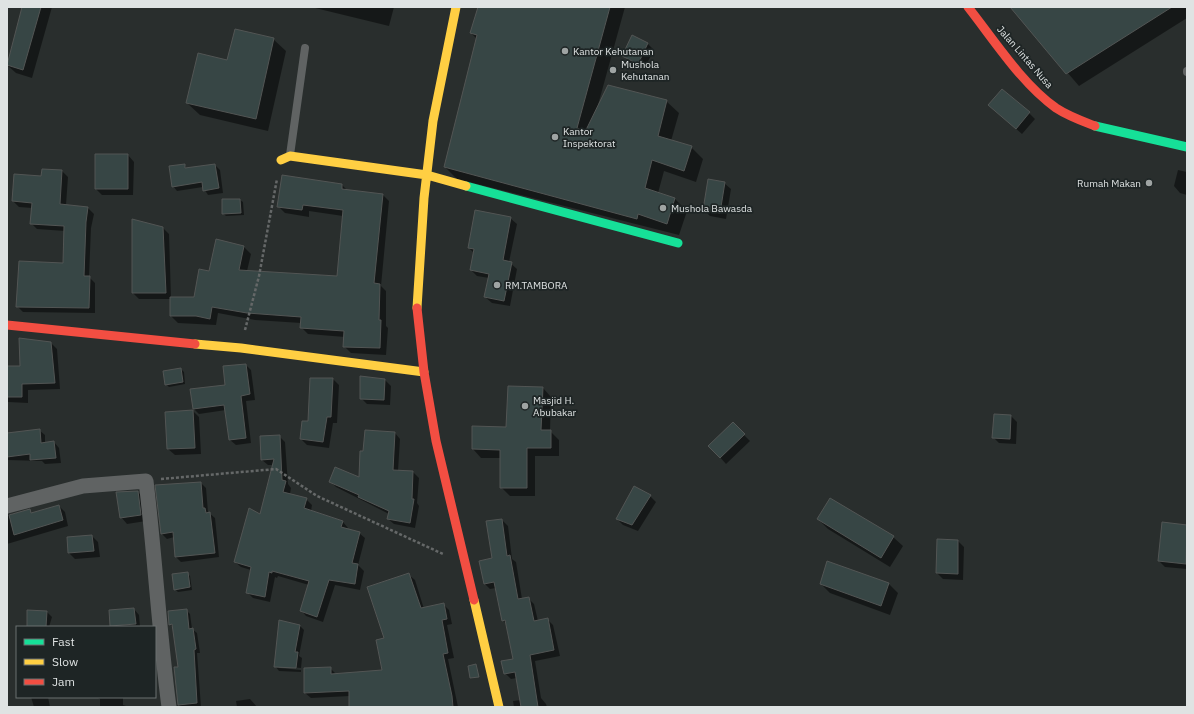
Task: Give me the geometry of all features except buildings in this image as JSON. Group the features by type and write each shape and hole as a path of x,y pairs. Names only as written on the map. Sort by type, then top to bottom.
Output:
{"main road":[{"path":"456,7 433,121 427,175 417,316 424,372 436,441 499,707"},
{"name":"Jalan Lintas Nusa","path":"968,7 1029,81 1056,108 1086,122 1187,147"},
{"path":"281,160 290,156 427,175 678,243"},
{"path":"7,325 152,341 241,348 424,372"}],"street":[{"path":"7,506 83,486 146,481 154,556 158,621 169,707"}],"lane":[{"path":"290,156 305,48"}],"path":[{"path":"241,348 259,276 281,160"},
{"path":"146,481 201,474 276,469 317,496 343,509 464,563"}],"traffic: fast":[{"path":"1095,126 1187,147"},
{"path":"466,186 678,243"}],"traffic: slow":[{"path":"417,308 424,198 433,121 456,7"},
{"path":"281,160 290,156 427,175 466,186"},
{"path":"195,344 241,348 424,372"},
{"path":"474,600 499,707"}],"traffic: jam":[{"path":"968,7 1009,61 1032,87 1056,108 1095,126"},
{"path":"417,308 424,372 436,441 474,600"},
{"path":"7,325 195,344"}],"place":[{"name":"Kantor Kehutanan","path":"565,51"},
{"name":"Mushola Kehutanan","path":"613,70"},
{"name":"Kantor Inspektorat","path":"555,137"},
{"name":"Rumah Makan","path":"1149,183"},
{"name":"Mushola Bawasda","path":"663,208"},
{"name":"RM.TAMBORA","path":"497,285"},
{"name":"Masjid H. Abubakar","path":"525,406"}]}
